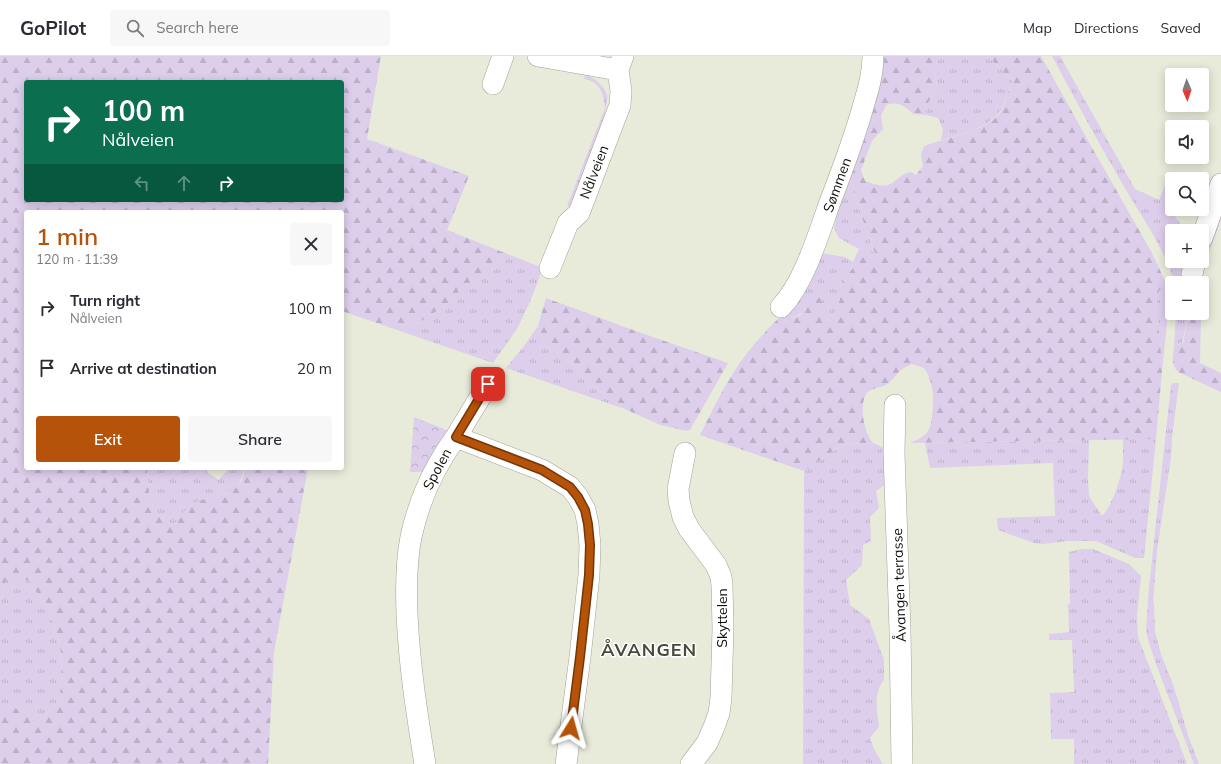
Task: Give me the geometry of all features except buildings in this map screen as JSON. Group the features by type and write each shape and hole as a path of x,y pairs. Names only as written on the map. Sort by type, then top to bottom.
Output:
{"street":[{"path":"493,84 503,56"},
{"name":"Nålveien","path":"538,56 621,63 620,105 578,213 568,223 550,268"},
{"name":"Sømmen","path":"781,307 797,286 817,239 856,132 871,79 873,56"},
{"path":"1207,224 1221,184"},
{"path":"456,437 488,384"},
{"name":"Åvangen terrasse","path":"895,405 894,453 900,630 902,764"},
{"name":"Spolen","path":"425,764 414,692 408,638 406,583 408,555 416,517 425,492 432,475 456,437 542,470 570,487 578,497 585,510 590,545 589,575 566,764"},
{"name":"Skyttelen","path":"685,453 678,489 683,517 689,529 716,565 721,577 723,599 719,713 707,743 691,764"}],"green space":[{"path":"0,56 381,56 367,139 469,176 447,230 505,253 500,265 461,288 450,303 403,332 344,312 344,210 24,210 24,470 147,470 149,492 154,511 173,525 192,504 225,494 232,490 238,485 244,470 308,470 274,652 268,764 0,764 0,705 8,705 28,714 34,725 44,717 60,699 62,657 50,612 29,581 16,576 6,581 0,602"},
{"path":"882,56 945,56 938,60 935,74 937,85 932,97 925,107 927,115 913,114 904,106 894,103 886,105 881,116 883,129 872,141 861,170 865,181 882,186 891,184 907,173 911,172 916,175 923,166 921,155 924,146 978,129 996,117 1002,110 1013,81 987,56 1041,56 1152,253 1165,281 1157,295 1156,313 1160,338 1162,371 1156,439 910,443 922,437 930,428 933,404 932,385 927,372 924,368 912,364 901,371 886,385 873,389 866,394 863,405 865,426 873,443 844,444 804,471 700,435 718,399 739,364 772,325 784,313 791,317 799,316 803,312 812,295 819,295 822,301 822,312 830,321 837,309 840,299 839,291 844,279 852,269 853,262 859,249 875,253 866,230 850,177 880,85"},
{"path":"945,56 987,56 1013,81 1001,110 990,121 974,130 941,140 943,129 938,118 927,115 925,107 932,97 937,85 935,74 938,60"},
{"path":"1052,56 1060,56 1135,189 1159,200 1165,185 1165,216 1175,216 1181,224 1165,224 1165,257 1146,222 1079,107"},
{"path":"586,74 596,80 604,88 607,95 607,104 599,132 571,207 567,206 605,108 600,89 593,82 584,79"},
{"path":"850,177 875,254 859,249 839,238 834,228 838,209"},
{"path":"1221,211 1221,220 1209,253 1209,245"},
{"path":"505,253 543,268 530,302 517,329 493,363 403,332 450,303 461,288 500,265"},
{"path":"821,253 845,257 853,262 851,270 841,286 840,300 836,311 830,321 822,312 822,301 805,307 803,312 793,317 786,315 784,313"},
{"path":"1170,268 1187,268 1185,276 1172,276"},
{"path":"1165,281 1165,320 1167,320 1162,371 1160,338 1156,313 1157,295"},
{"path":"546,298 728,363 690,430 687,431 660,425 625,409 581,376 573,364 546,346 538,326"},
{"path":"1176,320 1187,320 1182,343 1174,346"},
{"path":"1188,320 1201,320 1200,363 1221,373 1221,392 1180,373 1177,370 1173,364 1174,346 1183,343"},
{"path":"538,326 546,346 573,364 581,376 625,409 506,368"},
{"path":"1173,383 1179,383 1171,457 1157,551 1153,603 1155,632 1161,654 1174,687 1188,735 1199,764 1194,764 1156,664 1146,629 1149,587 1171,385"},
{"path":"414,417 449,431 427,472 410,472"},
{"path":"1123,439 1156,439 1144,558 1135,558 1096,541 1067,541 1043,544 1034,543 998,530 997,518 1055,516 1053,463 930,468 925,443 1089,440 1089,496 1102,516 1113,499 1121,475 1123,462"},
{"path":"873,443 889,450 889,482 876,491 879,508 870,517 871,541 863,545 862,565 846,580 850,605 869,619 884,660 884,680 877,696 879,727 870,738 874,749 883,764 803,764 804,471 844,444"},
{"path":"147,470 206,470 207,472 219,480 227,470 244,471 238,486 230,492 191,505 173,525 154,511 149,492"},
{"path":"1082,549 1093,549 1129,564 1141,576 1137,616 1138,637 1187,764 1074,764 1074,739 1051,739 1050,693 1074,692 1072,640 1049,640 1049,634 1069,632 1069,552"},
{"path":"16,575 29,581 50,612 62,657 60,699 44,717 34,725 28,714 8,705 0,705 0,602 6,581"}],"district":[{"name":"ÅVANGEN","path":"649,650"}],"route":[{"path":"488,384 456,437 542,470 570,487 578,497 585,510 590,545 589,575 571,728"}]}
